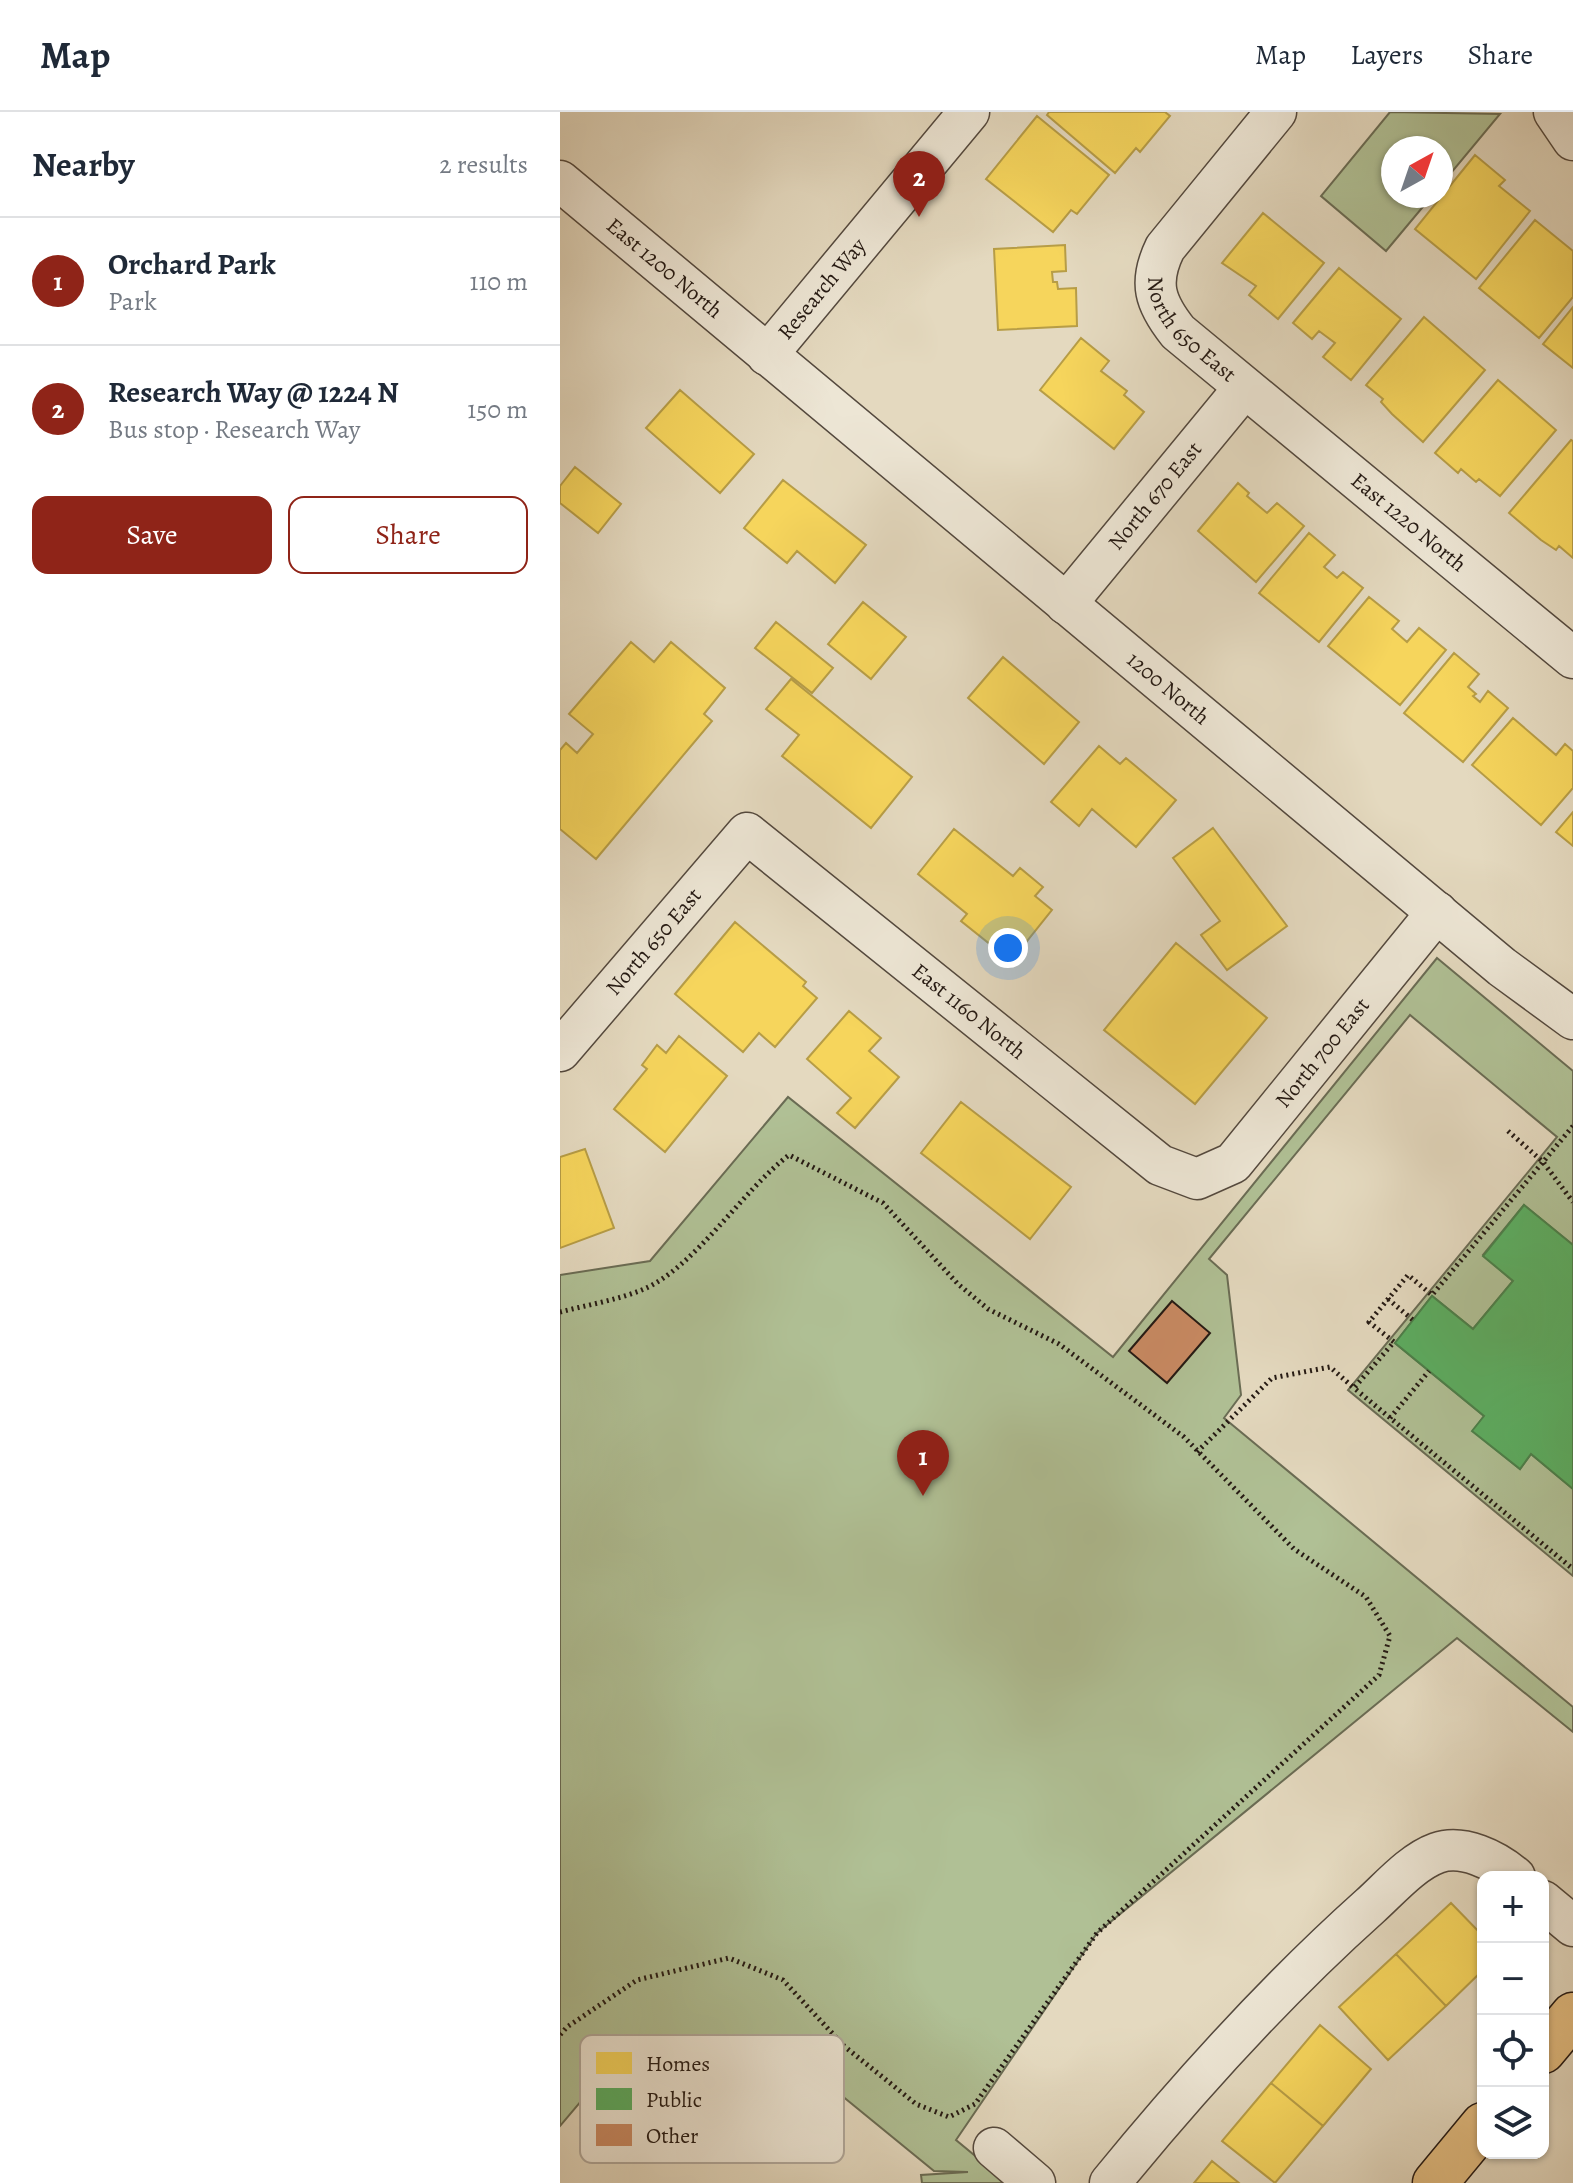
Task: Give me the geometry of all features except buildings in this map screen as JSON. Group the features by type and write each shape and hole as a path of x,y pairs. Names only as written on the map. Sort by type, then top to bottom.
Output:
{"main road":[{"path":"1549,2044 1573,2015"},
{"path":"1435,2183 1477,2132"}],"street":[{"name":"Research Way","path":"767,355 969,112"},
{"name":"North 650 East","path":"1244,388 1178,332 1161,311 1153,289 1157,266 1165,248 1276,112"},
{"path":"1554,112 1573,140"},
{"name":"East 1200 North","path":"560,181 767,355"},
{"name":"1200 North","path":"767,355 1437,912 1573,1019"},
{"name":"North 670 East","path":"1066,604 1244,388"},
{"name":"East 1220 North","path":"1244,388 1573,658"},
{"name":"North 650 East","path":"560,1051 747,833"},
{"name":"East 1160 North","path":"747,833 1160,1165 1197,1179"},
{"name":"North 700 East","path":"1197,1179 1233,1163 1437,912"},
{"path":"1110,2183 1186,2091 1238,2036 1327,1944 1409,1871 1437,1853 1467,1850 1504,1871"},
{"path":"1549,1906 1573,1926"},
{"path":"994,2148 1035,2183"}],"path":[{"path":"1354,1388 1394,1342 1369,1322 1408,1275 1432,1295 1573,1126"},
{"path":"1508,1131 1543,1162 1573,1202"},
{"path":"560,1312 644,1289 672,1272 766,1173 789,1155 883,1203 958,1284 988,1309 1059,1344 1184,1437 1294,1549 1366,1597 1390,1636 1379,1675 1097,1933 975,2104 949,2117 916,2104 844,2046"},
{"path":"1388,1299 1413,1320"},
{"path":"1197,1452 1272,1378 1330,1367 1573,1569"},
{"path":"1390,1418 1429,1371"},
{"path":"560,2035 637,1980 729,1958 783,1980 834,2035"}],"green space":[{"path":"1390,112 1500,114 1453,171 1453,136 1381,136 1381,208 1422,208 1386,251 1321,196"},
{"path":"1437,958 1573,1071 1573,1245 1524,1205 1483,1255 1513,1281 1473,1329 1432,1296 1395,1343 1484,1416 1473,1431 1520,1469 1531,1454 1573,1489 1573,1576 1348,1390 1557,1137 1410,1015 1209,1259 1227,1275 1241,1395 1224,1418 1573,1707 1573,1732 1457,1638 1097,1933 956,2140 1008,2183 922,2183 921,2175 968,2172 934,2171 844,2097 844,2035 580,2035 580,2102 560,2126 560,1275 650,1261 788,1097 1113,1357"}],"place":[{"name":"Research Way @ 1224 N","path":"919,217"},
{"name":"Orchard Park","path":"923,1496"}]}
